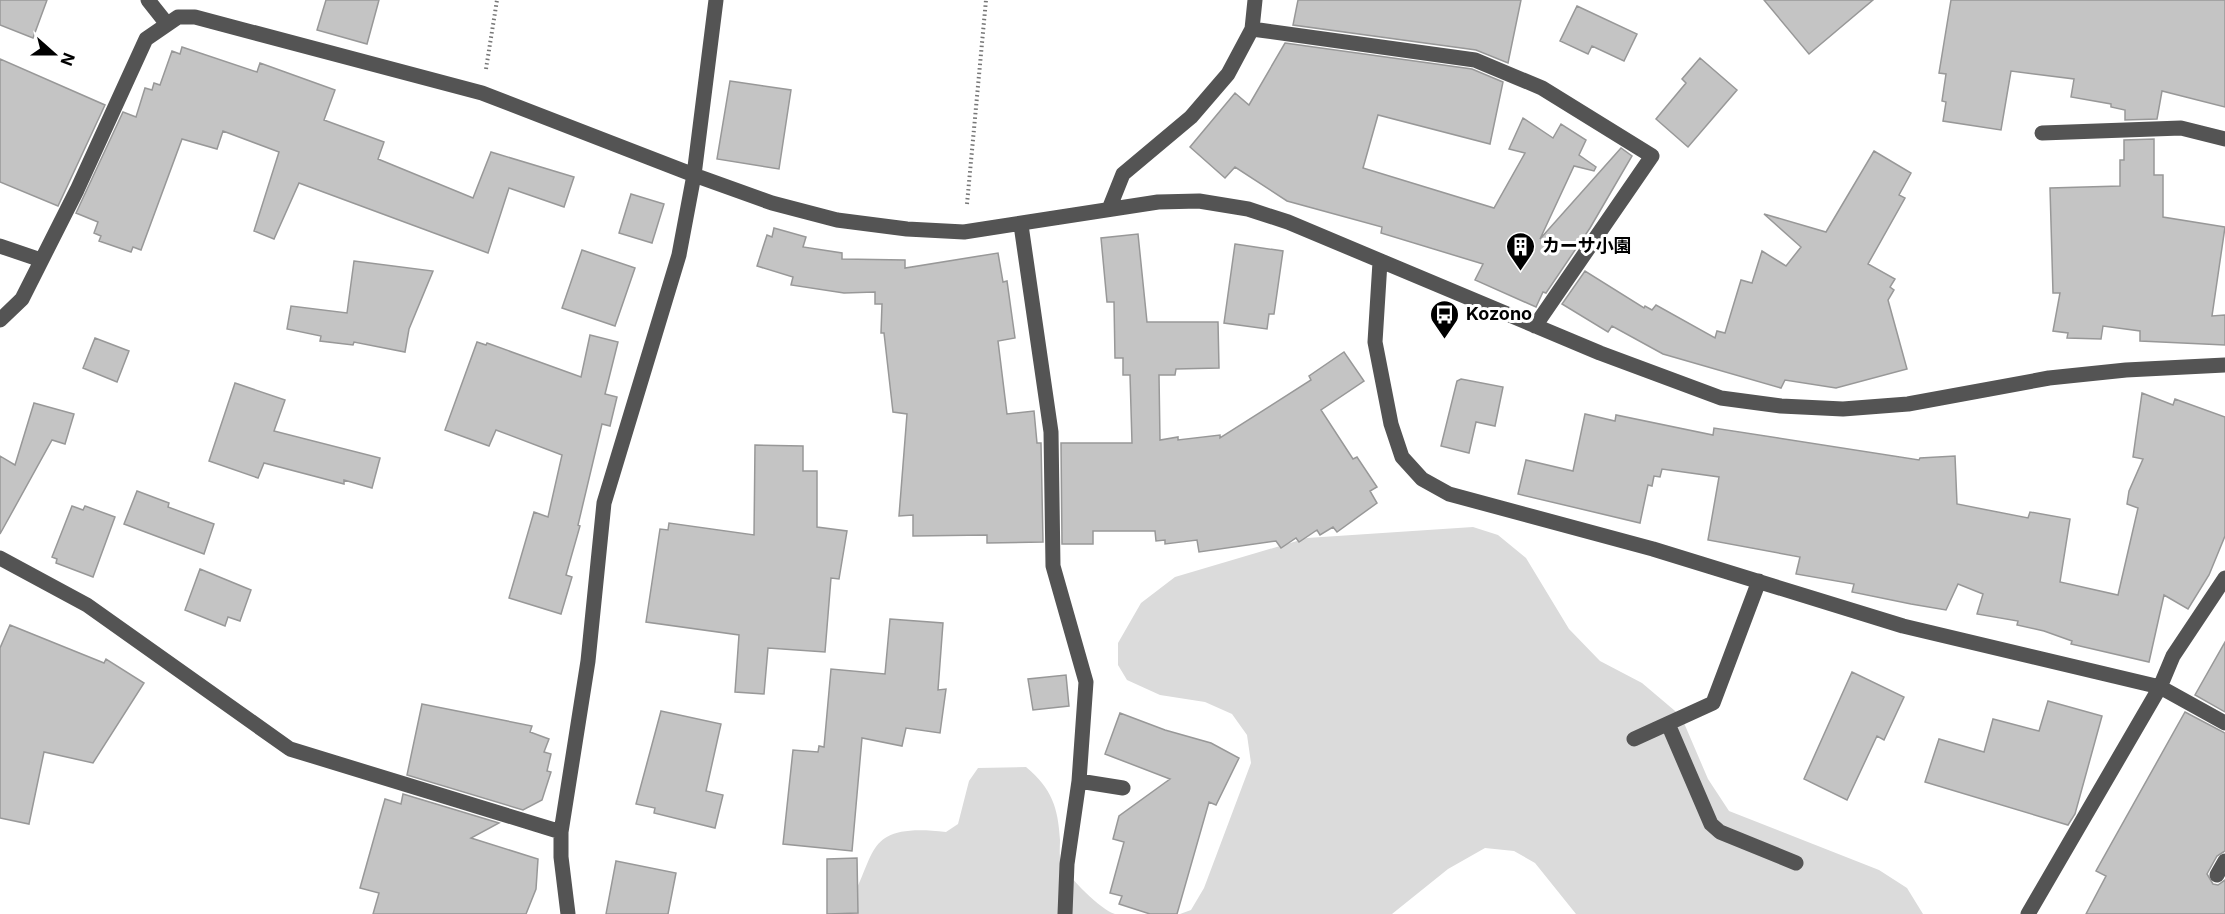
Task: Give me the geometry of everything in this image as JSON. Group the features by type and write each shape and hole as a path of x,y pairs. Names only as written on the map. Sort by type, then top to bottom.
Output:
{"street":[{"path":"148,0 167,24"},
{"path":"568,914 561,857 561,832 588,661 604,503 679,255 694,175 716,0"},
{"path":"1109,209 1123,174 1191,117 1228,74 1252,29 1255,0"},
{"path":"0,320 22,299 77,190 133,63 146,39 178,17 195,16 482,93 772,203 837,220 907,229 964,232 1158,202 1199,201 1248,209 1288,222 1600,353 1721,398 1780,406 1843,409 1908,404 2049,378 2126,370 2225,365"},
{"path":"1252,29 1475,60 1542,88 1652,156 1535,326"},
{"path":"2043,133 2181,128 2225,139"},
{"path":"1021,225 1051,432 1053,566 1086,682 1079,782 1067,864 1065,914"},
{"path":"0,246 41,260"},
{"path":"1380,262 1375,342 1390,424 1402,458 1422,479 1449,494 1653,549 1903,626 2160,687 2225,723"},
{"path":"0,558 87,605 290,748 561,832"},
{"path":"2028,914 2160,687 2173,656 2225,578"},
{"path":"1634,739 1713,703 1759,581"},
{"path":"1668,724 1711,824 1719,832 1796,863"},
{"path":"1079,782 1123,788"},
{"path":"2217,875 2225,861"}],"path":[{"path":"482,93 497,0"},
{"path":"964,232 986,0"}],"shaded area":[{"path":"1473,527 1498,535 1526,558 1569,629 1600,661 1642,683 1681,716 1708,779 1729,811 1879,870 1907,888 1923,914 1576,914 1535,863 1514,851 1485,848 1448,869 1392,914 1180,914 1191,910 1204,888 1251,763 1247,735 1232,714 1205,702 1160,695 1127,680 1118,665 1118,643 1141,603 1175,577 1307,538"},
{"path":"1026,767 1042,783 1052,799 1058,818 1061,863 1077,884 1094,900 1115,914 842,914 854,894 868,861 884,839 897,833 917,830 946,832 958,824 969,781 978,768"}],"building":[{"path":"0,0 47,0 33,38 0,25"},
{"path":"326,0 379,0 367,44 317,30"},
{"path":"1298,0 1521,0 1508,63 1476,50 1293,25"},
{"path":"1764,0 1873,0 1809,54"},
{"path":"1951,0 2225,0 2225,107 2162,91 2157,119 2125,120 2125,110 2111,107 2111,104 2071,97 2074,79 2011,71 2001,130 1943,121 1946,102 1942,101 1946,74 1939,73"},
{"path":"1577,6 1637,34 1624,61 1592,46 1588,54 1560,41"},
{"path":"1285,43 1472,69 1503,82 1490,144 1378,115 1363,168 1494,208 1525,153 1509,149 1523,118 1553,138 1561,124 1586,140 1579,155 1596,167 1594,171 1574,166 1540,239 1621,148 1632,156 1590,228 1546,293 1543,292 1536,307 1475,280 1483,264 1381,233 1382,227 1287,201 1235,167 1225,178 1190,147 1235,93 1249,105"},
{"path":"182,47 257,72 260,63 335,90 324,120 384,142 378,159 473,198 491,152 574,177 564,207 509,188 488,253 299,183 274,239 254,231 279,152 223,131 217,149 182,139 141,250 133,247 131,252 99,241 101,236 94,233 98,222 76,213 123,112 136,117 145,88 152,90 154,83 160,85 172,51 180,54"},
{"path":"1700,58 1737,90 1688,147 1656,119 1686,83 1682,79"},
{"path":"0,59 105,105 58,206 0,182"},
{"path":"730,81 791,90 779,169 717,159"},
{"path":"2154,139 2154,175 2163,175 2163,217 2225,227 2212,316 2225,315 2225,345 2140,341 2140,331 2103,326 2101,339 2067,338 2068,333 2053,331 2060,293 2053,293 2050,188 2120,186 2120,160 2124,160 2124,140"},
{"path":"1874,151 1911,173 1899,195 1905,198 1868,264 1895,279 1890,287 1894,290 1888,300 1907,369 1836,388 1785,380 1781,388 1663,354 1612,326 1608,332 1562,304 1585,271 1644,308 1645,306 1652,310 1656,305 1715,338 1717,331 1725,333 1741,280 1752,283 1762,251 1786,266 1801,247 1764,214 1826,232"},
{"path":"631,194 664,204 652,243 619,233"},
{"path":"774,228 806,237 803,247 842,253 842,259 905,260 905,268 998,253 1003,282 1007,281 1015,338 998,341 1007,414 1034,411 1037,443 1041,443 1043,542 987,543 987,535 913,536 913,515 899,516 907,414 893,412 884,333 881,333 882,304 875,304 875,292 844,293 791,285 793,277 757,266 767,235 772,237"},
{"path":"1138,234 1147,322 1218,322 1219,368 1176,369 1175,375 1159,375 1160,440 1220,435 1220,438 1311,380 1309,376 1344,352 1364,381 1321,410 1353,459 1357,457 1377,487 1370,491 1377,503 1337,532 1333,527 1320,535 1317,530 1299,542 1296,538 1281,548 1276,541 1199,552 1197,540 1165,544 1165,540 1156,541 1155,531 1093,531 1093,544 1062,544 1061,443 1132,443 1130,375 1123,375 1123,358 1115,358 1114,302 1107,302 1101,238"},
{"path":"1235,244 1283,251 1274,314 1269,314 1267,329 1224,323"},
{"path":"582,250 635,268 615,326 562,308"},
{"path":"354,261 433,271 409,329 405,352 354,342 353,345 320,341 321,336 287,329 291,306 347,313"},
{"path":"590,335 618,342 605,394 617,397 610,426 602,424 578,525 580,526 566,575 572,577 561,614 509,598 534,512 548,517 562,455 496,430 489,446 445,430 477,342 486,345 487,343 581,377"},
{"path":"95,338 129,351 117,382 83,368"},
{"path":"1461,379 1503,387 1495,426 1476,422 1469,453 1441,446 1457,381"},
{"path":"235,383 285,400 274,431 380,458 372,488 344,480 344,484 264,463 258,478 209,461"},
{"path":"2142,393 2173,405 2175,399 2225,417 2225,536 2209,575 2188,609 2164,595 2149,662 2071,644 2072,641 2044,631 2017,625 2018,621 1977,614 1983,594 1958,584 1946,610 1911,604 1852,592 1854,584 1796,574 1800,557 1708,540 1719,477 1662,469 1660,477 1654,476 1652,486 1648,485 1640,523 1518,494 1526,460 1573,471 1585,414 1615,421 1616,415 1713,435 1714,428 1919,460 1920,458 1955,456 1957,504 2028,518 2030,512 2070,519 2060,582 2118,595 2138,508 2127,504 2129,491 2143,459 2133,457"},
{"path":"34,403 74,414 65,444 52,440 0,534 0,456 15,465"},
{"path":"755,445 803,446 803,471 817,471 817,527 847,531 839,579 831,578 825,652 768,648 764,694 735,692 739,635 646,622 660,529 668,530 669,523 754,535"},
{"path":"137,491 169,503 168,507 214,524 204,554 124,524"},
{"path":"72,506 83,510 85,506 115,517 93,577 56,563 57,559 52,557"},
{"path":"200,569 251,590 240,621 228,617 225,626 185,610"},
{"path":"890,619 943,623 938,690 946,689 940,733 906,728 902,746 862,738 852,851 783,844 793,750 818,752 819,746 824,747 831,669 885,674"},
{"path":"10,625 104,663 106,659 144,683 93,763 44,752 29,824 0,818 0,648"},
{"path":"2225,642 2225,712 2195,695"},
{"path":"1852,672 1904,697 1884,740 1877,736 1847,800 1804,779"},
{"path":"1066,675 1069,706 1033,710 1028,679"},
{"path":"2048,701 2102,716 2075,814 2068,825 1925,782 1939,739 1984,752 1993,719 2039,731"},
{"path":"422,704 532,726 530,732 549,739 544,752 551,754 547,771 551,772 542,800 523,810 407,775"},
{"path":"661,711 721,724 706,791 723,795 715,828 654,813 655,808 636,804"},
{"path":"2185,712 2225,733 2225,851 2217,856 2207,874 2213,884 2218,885 2225,880 2225,914 2086,914 2106,876 2096,871"},
{"path":"1120,713 1165,730 1211,743 1239,758 1216,805 1209,802 1177,914 1150,914 1119,904 1122,896 1110,893 1124,842 1113,839 1119,816 1170,779 1105,754"},
{"path":"403,794 499,823 471,838 538,859 536,889 526,914 373,914 379,893 360,888 385,799 401,804"},
{"path":"857,858 858,913 827,914 827,859"},
{"path":"616,861 676,873 668,914 606,914"}],"place":[{"name":"カーサ小園","path":"1521,272"},
{"name":"Kozono","path":"1445,340"}]}
